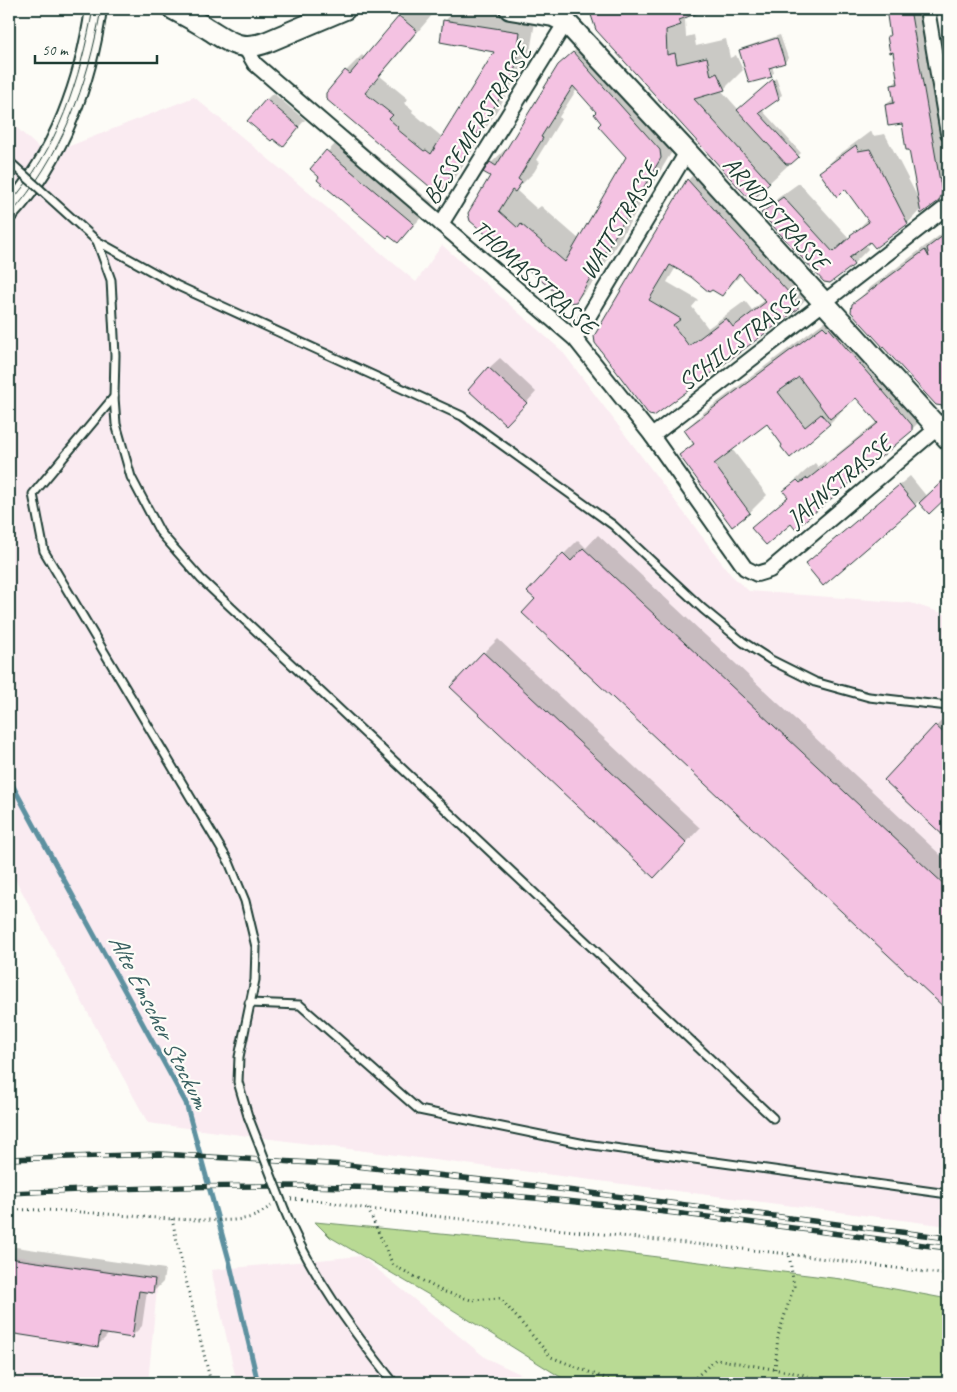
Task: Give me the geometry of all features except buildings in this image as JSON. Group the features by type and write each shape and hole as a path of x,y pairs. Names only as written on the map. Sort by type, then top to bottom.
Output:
{"street":[{"path":"9,211 36,176 61,130 80,81 96,9"},
{"path":"173,9 204,18 232,44 245,47 267,42 345,9"},
{"path":"510,9 559,15"},
{"path":"926,9 948,133"},
{"name":"ARNDTSTRASSE","path":"559,15 824,302 945,428"},
{"name":"BESSEMERSTRASSE","path":"441,224 559,15"},
{"name":"THOMASSTRASSE","path":"245,47 255,64 575,339 652,436 745,568 757,574"},
{"name":"WATTSTRASSE","path":"575,339 687,152"},
{"name":"SCHILLSTRASSE","path":"652,436 948,206"},
{"name":"JAHNSTRASSE","path":"757,574 770,570 945,428"}],"lane":[{"path":"10,161 97,241 178,286 462,416 613,525 702,609 743,642 771,660 815,682 869,697 948,706"},
{"path":"97,241 111,280 116,424 131,477 160,532 201,579 773,1118"},
{"path":"114,397 33,494 44,551 229,862 245,901 256,946 255,980 239,1057 238,1082 248,1116 297,1241 319,1279 364,1345 394,1383"},
{"path":"249,1003 300,1005 419,1110 586,1144 948,1194"}],"path":[{"path":"9,1210 172,1219 233,1220 254,1216 282,1201 292,1199 324,1200 368,1209 789,1254 948,1276"},
{"path":"368,1209 393,1265 442,1291 471,1300 500,1298 550,1357 616,1383"},
{"path":"172,1219 212,1383"},
{"path":"775,1369 778,1336 794,1286 789,1254"},
{"path":"677,1383 694,1379 716,1359 801,1374 830,1383"}],"shaded area":[{"path":"194,97 416,282 442,245 562,351 731,575 749,591 911,603 948,615 948,1226 148,1123 9,868 9,252 12,248 9,244 9,121 47,155"},
{"path":"9,1255 158,1278 148,1383 9,1383"},
{"path":"361,1256 486,1358 540,1383 237,1383 211,1270"}],"green space":[{"path":"315,1222 566,1246 841,1279 948,1299 948,1383 615,1383 562,1378 429,1295 330,1237"}],"waterway":[{"name":"Alte Emscher Stockum","path":"9,779 186,1103 229,1260 258,1383"}],"tram line":[{"path":"9,204 41,161 54,137 74,87 93,9"},
{"path":"9,216 43,170 58,145 70,119 88,65 101,9"}],"railway":[{"path":"9,1159 160,1154 347,1165 535,1186 948,1238"},
{"path":"9,1193 170,1187 278,1186 440,1191 504,1195 631,1208 948,1248"}]}
